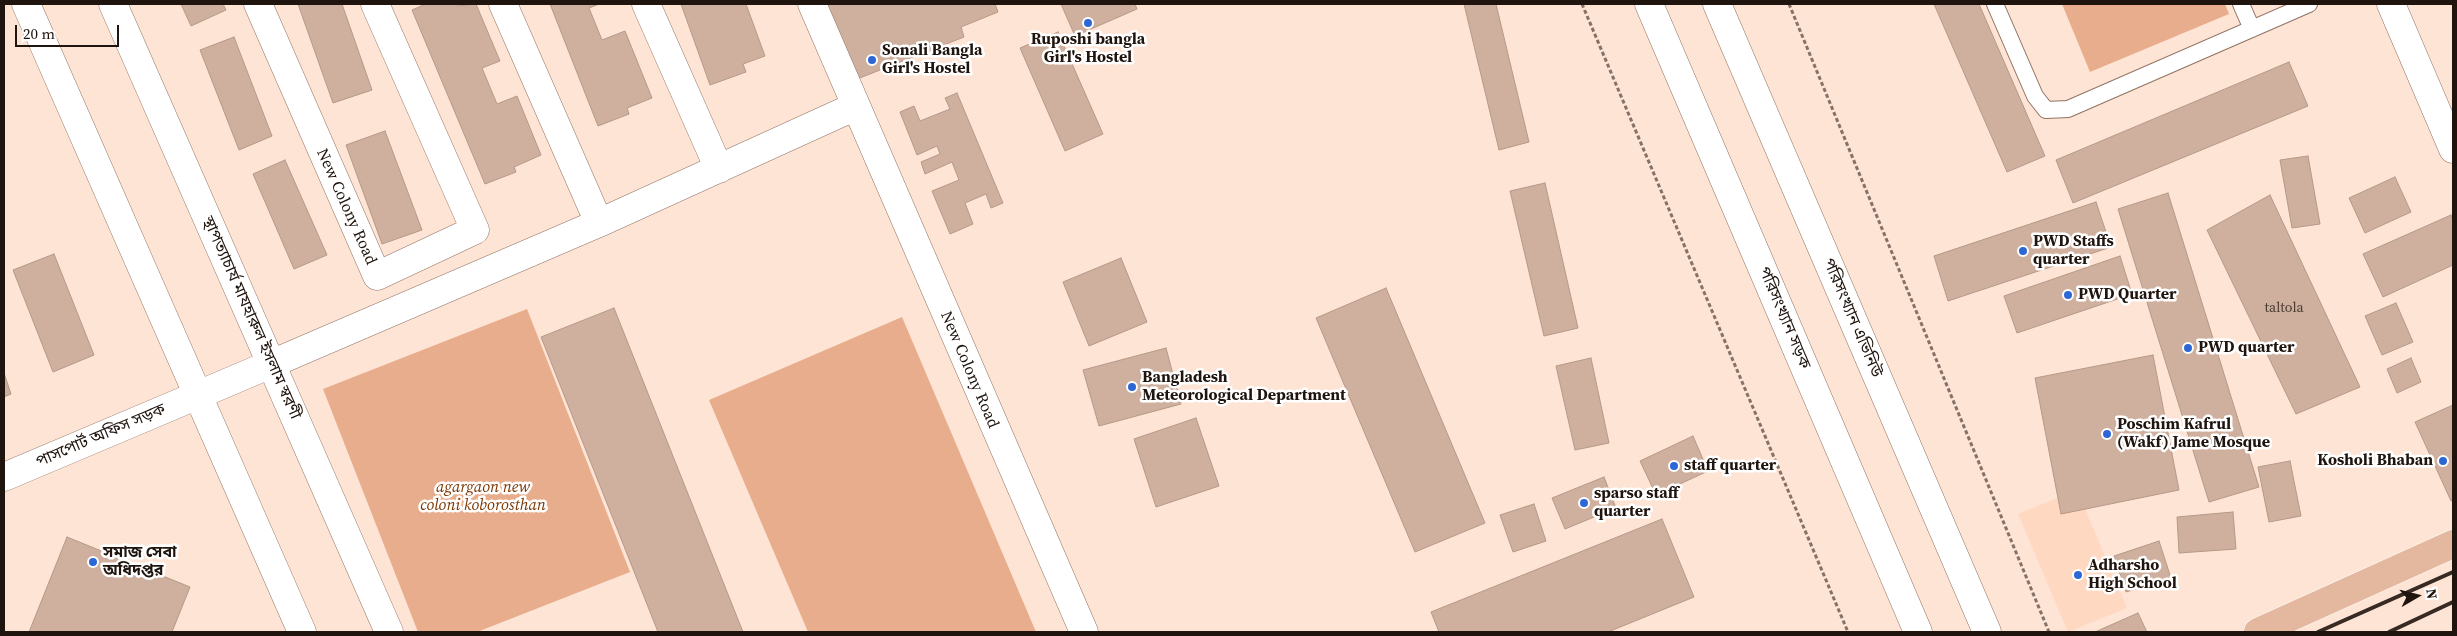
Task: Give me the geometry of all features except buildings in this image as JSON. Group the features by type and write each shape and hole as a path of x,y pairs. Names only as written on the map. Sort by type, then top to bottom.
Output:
{"main road":[{"path":"2258,632 2453,544"}],"street":[{"path":"26,4 302,632"},
{"name":"স্থাপত্যাচার্য মাযহারুল ইসলাম স্বরণী","path":"113,4 389,632"},
{"name":"New Colony Road","path":"258,4 376,276 475,230 375,4"},
{"path":"503,4 599,223"},
{"name":"New Colony Road","path":"812,4 1084,632"},
{"name":"পরিসংখ্যান সড়ক","path":"1649,4 1918,632"},
{"name":"পরিসংখ্যান এভিনিউ","path":"1717,4 1987,632"},
{"path":"2391,4 2453,149"},
{"path":"653,19 719,169"},
{"path":"271,364 599,223 856,106"},
{"name":"পাসপোর্ট অফিস সড়ক","path":"4,477 271,364"}],"lane":[{"path":"1995,4 2035,96 2046,110 2068,109 2309,4"},
{"path":"2241,4 2252,29"}],"path":[{"path":"1582,4 1848,632"},
{"path":"1789,4 2049,632"}],"shaded area":[{"name":"Adharsho High School","path":"2077,490 2127,608 2068,632 2018,514"}],"green space":[{"path":"2062,4 2225,4 2229,14 2090,72"},
{"name":"agargaon new coloni koborosthan","path":"527,309 630,572 477,632 418,632 323,389"},
{"path":"902,317 1036,632 808,632 709,400"}],"railway":[{"path":"2318,632 2453,572"},
{"path":"2389,632 2453,602"}],"place":[{"name":"Ruposhi bangla Girl's Hostel","path":"1088,23"},
{"name":"Sonali Bangla Girl's Hostel","path":"872,60"},
{"name":"PWD Staffs quarter","path":"2023,251"},
{"name":"PWD Quarter","path":"2068,295"},
{"name":"PWD quarter","path":"2188,348"},
{"name":"Bangladesh Meteorological Department","path":"1132,387"},
{"name":"Poschim Kafrul (Wakf) Jame Mosque","path":"2107,434"},
{"name":"Kosholi Bhaban","path":"2443,461"},
{"name":"staff quarter","path":"1674,466"},
{"name":"sparso staff quarter","path":"1584,503"},
{"name":"সমাজ সেবা অধিদপ্তর","path":"93,562"},
{"name":"Adharsho High School","path":"2078,575"}]}
